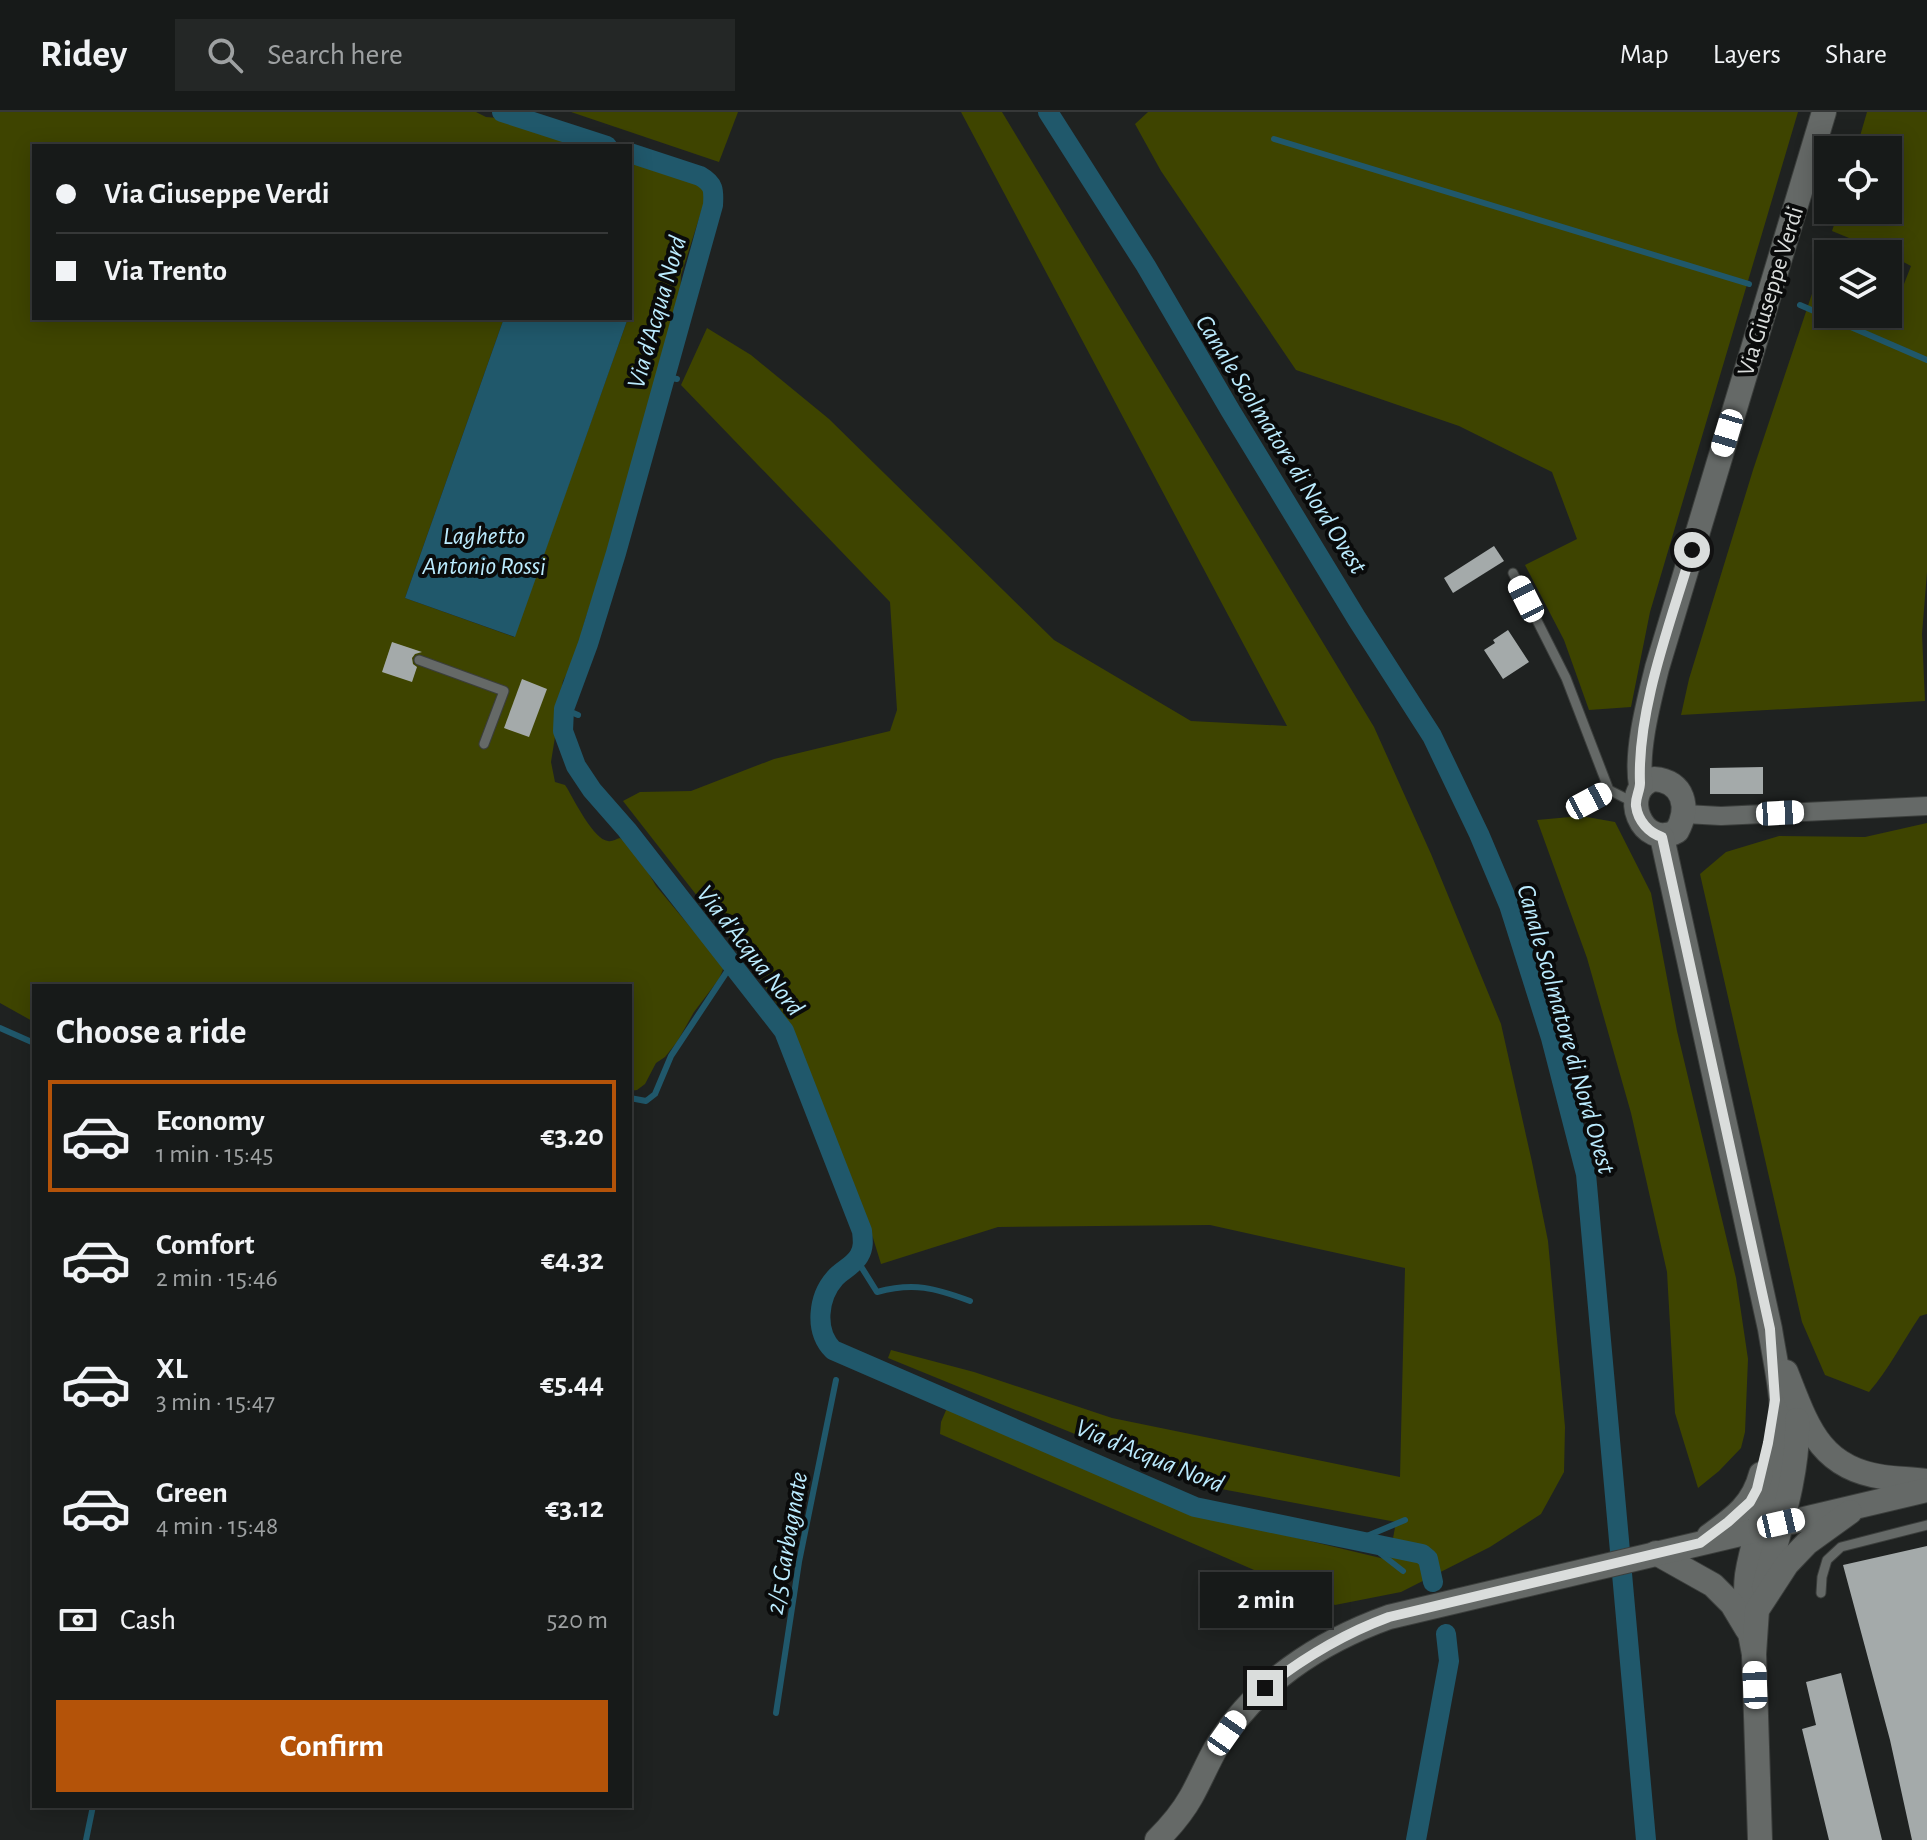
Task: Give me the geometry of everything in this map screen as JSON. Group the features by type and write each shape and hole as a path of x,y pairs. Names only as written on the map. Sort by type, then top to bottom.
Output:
{"street":[{"name":"Via Giuseppe Verdi","path":"1646,789 1639,773 1649,700 1824,112"},
{"path":"1671,783 1683,802 1685,814 1677,831 1662,837 1655,835 1641,819 1646,789 1671,783"},
{"path":"1685,814 1721,816 1927,806"},
{"path":"1662,837 1770,1329 1783,1409 1754,1632 1760,1840"},
{"path":"1770,1329 1793,1390 1822,1448 1861,1472 1927,1481"},
{"path":"1700,1543 1750,1502 1757,1489 1775,1400 1770,1329"},
{"path":"1770,1526 1792,1478 1797,1448 1793,1390"},
{"path":"1157,1840 1178,1817 1216,1748 1265,1688 1326,1645 1363,1626 1389,1617 1927,1490"},
{"path":"1754,1632 1787,1564 1807,1543 1858,1506"},
{"path":"1656,1553 1713,1585 1754,1632"},
{"path":"1182,1840 1190,1798"}],"lane":[{"path":"1513,573 1566,678 1609,790"},
{"path":"419,660 504,691 484,744"},
{"path":"1580,800 1589,801 1609,790 1646,789"},
{"path":"1821,1593 1827,1560 1841,1547 1927,1525"}],"green space":[{"path":"0,112 476,112 546,135 587,144 32,144 32,320 503,320 405,598 514,637 627,320 632,320 632,163 677,175 705,189 704,203 681,275 680,302 656,377 636,464 575,658 563,681 551,762 555,782 565,785 591,827 603,839 610,841 620,838 625,842 656,886 724,967 677,1042 656,1063 645,1084 632,1091 632,984 32,984 32,1021 0,1003"},
{"path":"571,112 738,112 719,162"},
{"path":"961,112 1002,112 1374,727 1431,854 1501,1024 1548,1241 1565,1427 1564,1472 1541,1514 1490,1547 1401,1592 1335,1605 940,1434 941,1422 947,1408 1192,1513 1389,1560 1396,1522 1200,1485 888,1358 891,1350 974,1372 1112,1418 1400,1477 1405,1268 1210,1225 998,1227 881,1264 790,1024 748,961 623,801 640,792 691,791 774,759 890,731 897,710 890,602 681,385 707,328 751,355 829,419 1054,640 1191,721 1287,726"},
{"path":"1148,112 1798,112 1650,612 1631,707 1589,710 1564,640 1525,565 1577,539 1552,472 1459,426 1296,370 1161,171 1135,124"},
{"path":"1867,112 1927,112 1927,572 1922,634 1925,701 1681,715 1689,679 1753,470 1814,288 1814,328 1902,328 1902,283 1911,266 1902,261 1902,240 1854,240 1832,231 1834,224 1902,224 1902,136 1860,136"},
{"path":"1581,816 1615,822 1651,893 1677,1031 1736,1278 1748,1359 1745,1432 1741,1448 1698,1488 1675,1413 1667,1272 1631,1113 1587,958 1537,820"},
{"path":"1927,823 1927,1314 1920,1316 1869,1392 1825,1375 1802,1322 1700,874 1726,852 1779,836 1865,837"}],"water":[{"name":"Laghetto Antonio Rossi","path":"503,320 627,320 515,637 405,598"}],"building":[{"path":"1494,546 1504,561 1453,593 1444,578"},
{"path":"1508,630 1529,662 1503,679 1484,650"},
{"path":"392,642 422,652 412,658 417,667 412,682 382,672"},
{"path":"522,679 547,689 529,737 504,728"},
{"path":"1763,767 1763,794 1710,794 1710,768"},
{"path":"1927,1546 1927,1840 1912,1840 1890,1740 1843,1565"},
{"path":"1841,1673 1882,1840 1829,1840 1802,1729 1816,1725 1806,1682"}],"waterway":[{"name":"Via d'Acqua Nord","path":"502,112 601,144"},
{"name":"Canale Scolmatore di Nord Ovest","path":"1048,112 1146,266 1357,619 1432,736 1509,905 1551,1038 1586,1174 1646,1840"},
{"path":"1274,139 1749,284"},
{"name":"Via d'Acqua Nord","path":"632,154 700,176 712,188 713,205 616,553 564,709 563,731 576,766 592,790 627,830 784,1031 862,1231 859,1256 835,1278 822,1304 821,1324 827,1342 833,1350 1195,1507 1422,1554 1428,1559 1433,1582"},
{"path":"1800,305 1927,360"},
{"path":"666,377 677,379"},
{"path":"564,709 578,715"},
{"path":"632,1098 646,1101 655,1094 671,1056 732,964"},
{"path":"0,1028 32,1042"},
{"path":"857,1260 877,1292 902,1287 924,1288 970,1301"},
{"name":"2/5 Garbagnate","path":"842,1360 844,1355"},
{"name":"2/5 Garbagnate","path":"776,1713 799,1562 836,1380"},
{"path":"1355,1541 1405,1520"},
{"path":"1367,1543 1403,1571"},
{"name":"Via d'Acqua Nord","path":"1416,1840 1449,1661 1446,1634"},
{"path":"86,1840 93,1808"}],"route":[{"path":"1265,1688 1326,1645 1389,1617 1700,1543 1750,1502 1757,1489 1775,1400 1770,1329 1662,837 1646,828 1636,807 1649,700 1692,550"}]}
